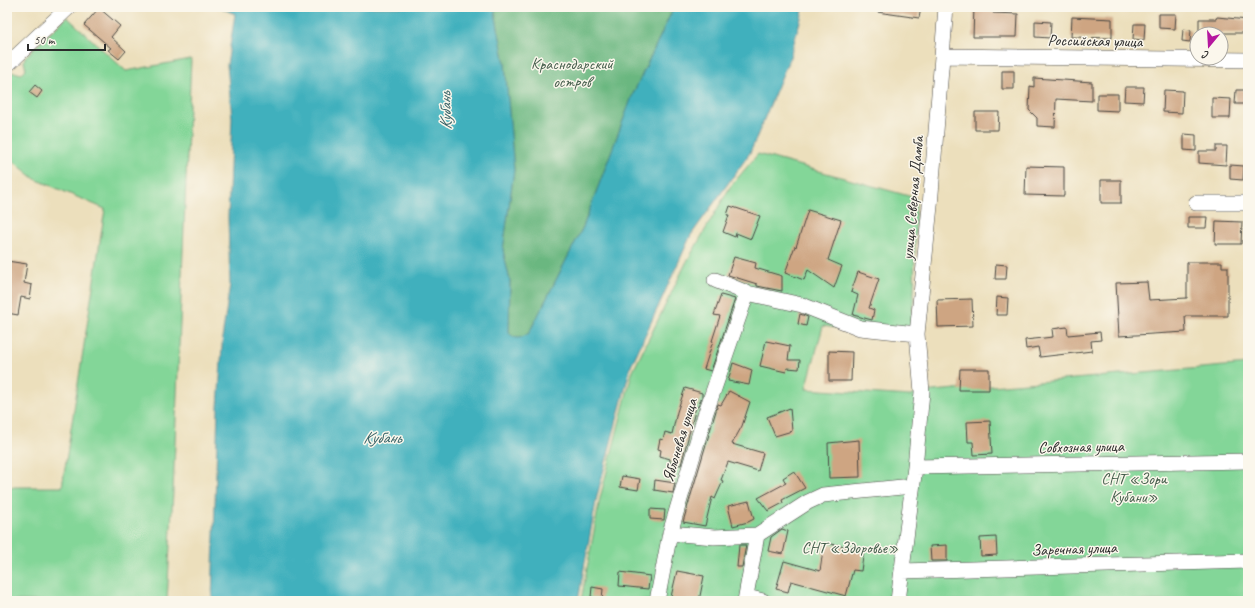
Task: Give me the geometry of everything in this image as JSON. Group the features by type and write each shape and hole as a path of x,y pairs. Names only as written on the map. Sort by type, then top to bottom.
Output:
{"street":[{"path":"7,65 69,7"},
{"name":"улица Северная Дамба","path":"898,601 915,467 922,392 917,334 930,206 946,7"},
{"name":"Российская улица","path":"942,56 1248,60"},
{"path":"1196,203 1248,203"},
{"path":"715,280 747,293 802,305 860,328 917,334"},
{"name":"Яблоневая улица","path":"657,601 670,533 705,415 747,293"},
{"name":"Совхозная улица","path":"915,467 1248,461"},
{"path":"670,533 714,537 756,535 808,502 823,495 912,486"},
{"path":"756,535 746,599 762,601"},
{"name":"Заречная улица","path":"902,571 1248,561"}],"green space":[{"name":"Краснодарский остров","path":"494,7 674,7 633,94 583,227 529,333 518,338 509,333 510,281 503,250 514,170 505,64"},
{"path":"67,17 126,71 191,59 167,601 7,601 7,489 14,487 62,487 105,209 35,179 7,156 7,74 14,72 21,74 26,69 24,62 25,57"},
{"name":"СНТ «Зори Кубани»","path":"758,154 916,198 914,291 911,328 908,338 823,326 806,389 910,396 922,392 1248,364 1248,601 581,601 600,498 632,373 686,263 730,187"}],"water":[{"name":"Кубань","path":"223,7 494,7 505,64 514,170 503,250 510,281 509,333 518,338 529,333 583,227 633,94 674,7 804,7 790,57 750,153 691,235 631,366 597,496 578,601 212,601 218,407 223,332 230,284 228,217 232,118 227,65 235,14 223,9"}],"building":[{"path":"878,7 921,8 919,18 877,12"},
{"path":"974,7 993,7 993,13 1018,14 1017,37 973,37"},
{"path":"99,8 120,26 111,37 126,51 119,59 108,50 111,48 84,25"},
{"path":"1159,14 1176,14 1175,29 1159,28"},
{"path":"1072,17 1112,19 1112,38 1071,37"},
{"path":"1217,17 1248,20 1248,33 1229,33 1229,26 1199,26 1199,19 1216,19"},
{"path":"1035,21 1051,22 1050,38 1035,37"},
{"path":"1134,24 1145,24 1144,40 1133,39"},
{"path":"1183,29 1189,30 1189,42 1182,41"},
{"path":"1002,71 1014,71 1014,89 1002,89"},
{"path":"1034,78 1092,82 1092,101 1056,99 1055,127 1037,126 1037,118 1029,110 1030,86 1034,87"},
{"path":"35,85 42,91 37,98 29,92"},
{"path":"1125,87 1144,87 1143,102 1124,101"},
{"path":"1164,90 1183,91 1182,113 1163,112"},
{"path":"1236,90 1248,90 1248,104 1235,104"},
{"path":"1097,94 1118,94 1118,111 1097,110"},
{"path":"1212,98 1231,99 1230,118 1212,118"},
{"path":"975,112 999,112 998,130 975,130"},
{"path":"1184,134 1196,135 1196,151 1184,150"},
{"path":"1216,146 1227,146 1226,165 1199,163 1199,151 1216,151"},
{"path":"1230,165 1244,166 1243,180 1230,179"},
{"path":"1026,166 1064,167 1064,196 1025,195"},
{"path":"1101,180 1121,180 1121,203 1101,203"},
{"path":"730,206 760,216 751,239 736,233 735,237 723,232 729,215 727,215"},
{"path":"808,210 841,220 828,260 842,266 834,288 808,270 804,280 785,273 795,246 796,247"},
{"path":"1188,217 1207,217 1206,228 1188,228"},
{"path":"1216,221 1242,222 1241,244 1215,244"},
{"path":"734,257 756,263 755,268 782,276 782,291 757,286 757,284 728,275"},
{"path":"7,261 27,264 24,283 32,285 30,299 21,297 18,315 7,313"},
{"path":"1187,262 1222,262 1222,267 1228,267 1228,316 1185,316 1186,332 1119,336 1116,283 1147,282 1149,300 1187,298"},
{"path":"996,264 1007,265 1006,279 995,279"},
{"path":"858,272 879,279 869,308 874,310 872,320 853,315 858,295 851,292"},
{"path":"721,295 735,299 711,371 704,369 720,316 714,315"},
{"path":"997,297 1008,298 1007,315 996,315"},
{"path":"972,299 973,326 938,327 937,300"},
{"path":"800,314 808,317 806,326 798,324"},
{"path":"1067,327 1068,335 1100,332 1101,340 1091,341 1092,351 1040,357 1038,347 1026,349 1025,340 1053,337 1052,329"},
{"path":"766,341 790,346 788,360 800,360 799,369 787,368 786,372 760,366"},
{"path":"829,351 852,352 851,381 829,381"},
{"path":"733,363 752,370 749,385 728,381"},
{"path":"960,369 989,369 989,390 959,390"},
{"path":"685,388 702,393 702,397 698,407 696,407 681,465 670,463 670,459 660,456 661,450 658,449 660,439 663,440 665,432 672,434"},
{"path":"729,391 750,402 742,426 732,444 763,453 758,471 728,462 721,480 723,481 715,499 712,497 705,526 683,522 718,404 721,405"},
{"path":"790,408 792,431 775,436 767,417"},
{"path":"990,421 992,454 974,455 973,442 968,442 967,422"},
{"path":"859,440 860,477 829,478 828,443"},
{"path":"794,471 805,488 782,500 783,503 768,511 758,498 786,483 783,478"},
{"path":"622,476 640,479 638,490 620,487"},
{"path":"655,480 675,483 673,493 654,490"},
{"path":"749,501 754,519 733,526 728,506"},
{"path":"650,509 665,510 664,520 650,519"},
{"path":"782,529 788,531 783,554 768,551 771,537"},
{"path":"996,537 997,555 981,556 980,538"},
{"path":"824,543 864,549 861,571 853,570 846,596 791,581 788,592 776,589 784,561 820,571"},
{"path":"739,545 746,545 742,567 737,567"},
{"path":"947,545 947,561 931,561 930,546"},
{"path":"677,571 704,576 699,601 670,601"},
{"path":"620,572 650,576 648,589 619,586"},
{"path":"592,587 603,589 602,599 591,597"}],"park label":[{"name":"СНТ «Здоровье»","path":"850,547"}]}
